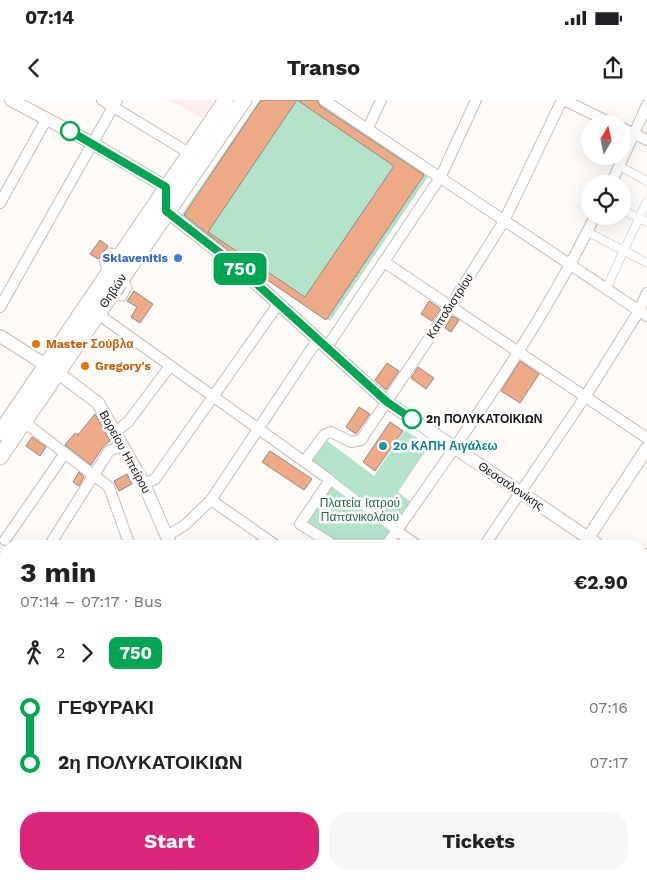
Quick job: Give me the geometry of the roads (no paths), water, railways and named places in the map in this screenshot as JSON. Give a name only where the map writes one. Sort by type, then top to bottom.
[{"type":"main road","name":"Θηβών","points":[[0,432],[98,314],[166,211],[172,190],[189,153],[226,100]]},
{"type":"main road","name":"Θηβών","points":[[0,457],[24,422],[52,369],[106,276],[122,253],[244,100]]},
{"type":"street","points":[[102,100],[115,103],[189,153]]},
{"type":"street","points":[[324,100],[440,176],[643,314]]},
{"type":"street","points":[[368,128],[382,100]]},
{"type":"street","points":[[170,540],[211,500],[257,429],[384,262],[440,176],[476,100]]},
{"type":"street","points":[[563,100],[594,115]]},
{"type":"street","name":"Καποδιστρίου","points":[[304,462],[324,435],[331,432],[351,442],[361,440],[450,307],[504,221],[563,100]]},
{"type":"street","points":[[16,101],[46,120],[92,143],[172,190]]},
{"type":"street","points":[[0,307],[115,103]]},
{"type":"street","points":[[614,175],[647,106]]},
{"type":"street","points":[[0,203],[46,120]]},
{"type":"street","points":[[631,132],[647,140]]},
{"type":"street","points":[[618,166],[647,180]]},
{"type":"street","points":[[606,289],[624,251],[643,220],[647,201]]},
{"type":"street","name":"Θεσσαλονίκης","points":[[166,211],[224,254],[387,402],[520,493],[582,540]]},
{"type":"street","points":[[631,214],[643,220]]},
{"type":"street","points":[[390,540],[518,352],[570,266],[591,225]]},
{"type":"street","points":[[588,232],[647,263]]},
{"type":"street","points":[[384,262],[647,438]]},
{"type":"street","points":[[488,540],[643,314],[647,293]]},
{"type":"street","points":[[144,484],[155,479],[279,303]]},
{"type":"street","points":[[98,314],[330,480],[410,540]]},
{"type":"street","name":"Βορείου Ηπείρου","points":[[0,336],[52,369],[98,403],[144,484],[169,540]]},
{"type":"street","points":[[114,432],[128,422],[170,366]]},
{"type":"street","points":[[24,422],[109,487],[114,496],[128,540]]},
{"type":"street","points":[[53,540],[110,451],[121,446]]},
{"type":"street","points":[[586,540],[647,448]]},
{"type":"street","points":[[5,540],[65,453]]},
{"type":"street","points":[[325,540],[300,524],[330,480]]},
{"type":"street","points":[[211,500],[268,540]]},
{"type":"place","name":"Sklavenitis","points":[[178,258]]},
{"type":"place","name":"Master Σούβλα","points":[[36,344]]},
{"type":"place","name":"Gregory's","points":[[85,366]]},
{"type":"place","name":"2η ΠΟΛΥΚΑΤΟΙΚΙΩΝ","points":[[412,419]]},
{"type":"place","name":"2ο ΚΑΠΗ Αιγάλεω","points":[[383,446]]},
{"type":"park label","name":"Πλατεία Ιατρού Παπανικολάου","points":[[360,510]]}]
